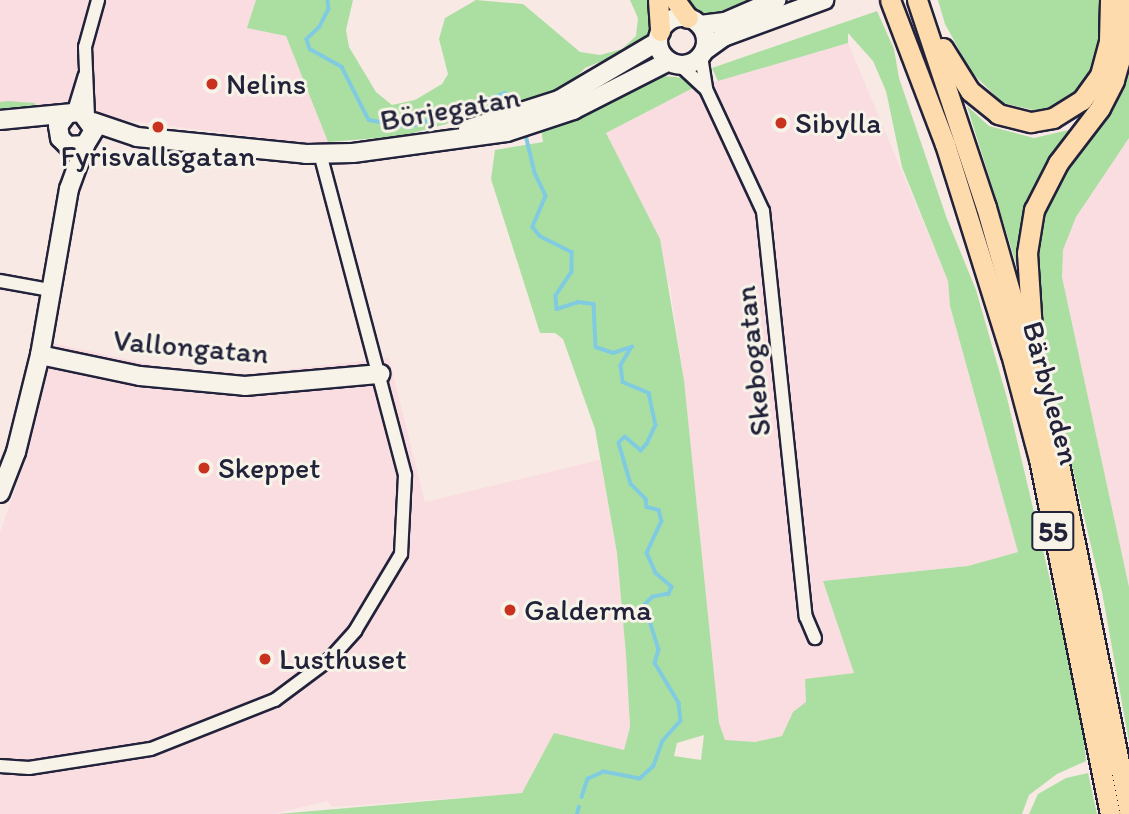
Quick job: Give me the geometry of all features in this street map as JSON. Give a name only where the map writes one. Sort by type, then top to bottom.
[{"type":"main road","points":[[658,0],[659,37]]},
{"type":"main road","points":[[676,0],[694,21]]},
{"type":"main road","name":"Bärbyleden","points":[[890,0],[945,144],[1011,354],[1039,459],[1110,814]]},
{"type":"main road","points":[[920,7],[979,100],[998,114],[1039,122],[1073,108],[1094,87],[1107,51],[1110,0]]},
{"type":"main road","points":[[1032,363],[1027,271],[1031,222],[1052,173],[1100,108],[1114,79],[1123,49],[1124,0]]},
{"type":"main road","name":"Bärbyleden","points":[[920,7],[1032,363],[1080,557],[1129,811]]},
{"type":"street","points":[[0,494],[16,452],[40,355],[50,290],[83,125],[85,47],[98,0]]},
{"type":"street","points":[[776,0],[725,22],[675,18],[659,37],[674,63],[702,54],[723,37],[824,0]]},
{"type":"street","points":[[694,21],[706,37],[702,54]]},
{"type":"street","name":"Börjegatan","points":[[534,117],[592,84],[659,37]]},
{"type":"street","name":"Skebogatan","points":[[702,54],[706,89],[763,211],[806,617],[815,638]]},
{"type":"street","name":"Börjegatan","points":[[0,121],[83,125],[136,137],[320,154],[353,153],[506,126],[674,63]]},
{"type":"street","name":"Skebogatan","points":[[674,63],[706,89]]},
{"type":"street","name":"Börjegatan","points":[[0,121],[62,140],[83,125]]},
{"type":"street","points":[[69,189],[58,126],[83,125]]},
{"type":"street","points":[[0,766],[29,768],[151,749],[275,700],[330,659],[355,631],[401,554],[405,475],[320,154]]},
{"type":"street","points":[[0,281],[50,290]]},
{"type":"street","name":"Vallongatan","points":[[40,355],[140,376],[245,386],[380,374]]},
{"type":"shaded area","points":[[0,0],[256,0],[247,28],[286,36],[328,142],[294,142],[0,104]]},
{"type":"shaded area","points":[[848,43],[948,281],[950,306],[1018,552],[968,566],[823,581],[855,673],[866,745],[722,755],[684,380],[670,287],[606,133],[693,88]]},
{"type":"shaded area","points":[[1129,138],[1129,587],[1062,277],[1063,250],[1076,217]]},
{"type":"shaded area","points":[[52,343],[157,366],[248,374],[389,358],[425,502],[600,460],[617,553],[626,655],[630,727],[624,750],[522,793],[332,807],[327,801],[274,814],[0,814],[0,533],[22,470]]},
{"type":"green space","points":[[256,0],[353,0],[346,30],[349,47],[376,92],[392,105],[415,100],[442,84],[448,74],[439,39],[445,18],[476,0],[523,4],[580,52],[600,55],[622,49],[636,36],[638,18],[630,0],[649,0],[656,22],[639,46],[585,68],[565,88],[535,100],[402,136],[328,142],[286,36],[247,28]]},
{"type":"green space","points":[[684,0],[751,0],[703,17],[691,11]]},
{"type":"green space","points":[[938,0],[1102,0],[1101,47],[1087,83],[1059,107],[1038,111],[1003,103],[972,73],[945,24]]},
{"type":"green space","points":[[877,11],[894,49],[899,78],[947,219],[976,290],[1007,398],[1081,711],[1086,761],[1057,774],[1029,795],[1022,814],[278,814],[522,793],[554,733],[624,750],[630,727],[617,553],[595,429],[563,339],[555,333],[540,333],[491,179],[495,150],[543,142],[541,128],[653,75],[686,78],[693,88],[606,133],[660,239],[684,380],[719,723],[725,740],[755,742],[782,736],[793,712],[806,702],[805,679],[854,673],[823,581],[968,566],[1018,552],[950,306],[948,281],[902,167],[886,91],[873,61],[848,33],[848,43],[718,81],[712,68]],"holes":[[[704,735],[701,760],[674,756],[677,743]]]},
{"type":"green space","points":[[1129,65],[1129,138],[1076,217],[1063,250],[1062,277],[1129,587],[1129,742],[1102,592],[1047,361],[1036,302],[1036,244],[1047,199],[1115,99]]},
{"type":"green space","points":[[0,102],[35,103],[34,114],[0,110]]},
{"type":"green space","points":[[967,106],[989,126],[1034,138],[1073,129],[1020,252],[1019,273]]},
{"type":"green space","points":[[1088,773],[1097,814],[1029,814],[1038,794],[1066,778]]},
{"type":"waterway","points":[[328,0],[329,9],[320,27],[307,39],[310,49],[342,67],[369,120],[410,127],[505,93],[517,108]]},
{"type":"waterway","points":[[525,131],[535,173],[546,196],[533,227],[540,236],[572,252],[572,272],[556,296],[557,309],[578,302],[594,304],[596,347],[613,353],[632,347],[621,365],[623,382],[649,393],[656,425],[647,444],[641,451],[625,437],[619,443],[631,484],[646,499],[647,507],[659,510],[662,521],[647,553],[656,573],[672,587],[669,594],[653,597],[645,605],[659,650],[655,663],[679,703],[681,721],[663,741],[654,766],[640,779],[604,772],[588,779],[582,797]]},
{"type":"waterway","points":[[577,814],[579,807]]},
{"type":"place","name":"Nelins","points":[[212,84]]},
{"type":"place","name":"Sibylla","points":[[781,123]]},
{"type":"place","name":"Fyrisvallsgatan","points":[[158,127]]},
{"type":"place","name":"Skeppet","points":[[204,468]]},
{"type":"place","name":"Galderma","points":[[510,610]]},
{"type":"place","name":"Lusthuset","points":[[265,659]]}]
